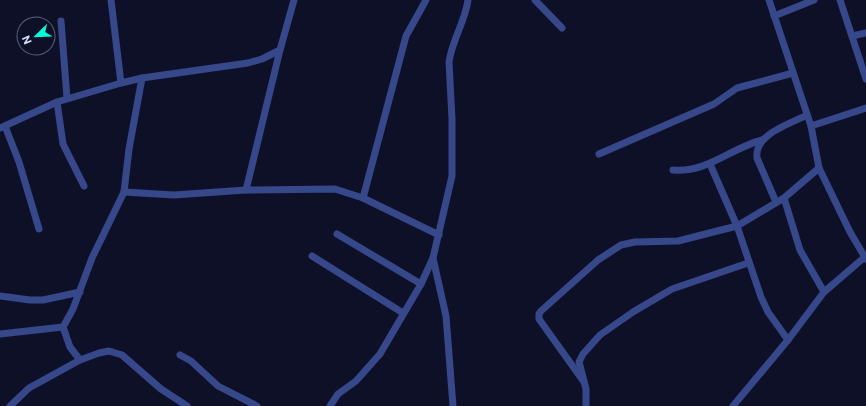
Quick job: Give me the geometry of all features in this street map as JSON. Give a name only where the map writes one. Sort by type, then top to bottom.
[{"type":"street","points":[[110,0],[122,83]]},
{"type":"street","points":[[246,190],[280,50],[294,0]]},
{"type":"street","points":[[363,198],[406,36],[426,0]]},
{"type":"street","points":[[330,406],[338,394],[356,381],[387,344],[403,313],[421,284],[433,258],[452,176],[450,53],[466,13],[468,0]]},
{"type":"street","points":[[535,0],[562,28]]},
{"type":"street","points":[[733,406],[788,340],[824,292],[866,257],[850,232],[819,168],[811,126],[769,0]]},
{"type":"street","points":[[774,16],[814,0]]},
{"type":"street","points":[[840,0],[866,79]]},
{"type":"street","points":[[62,21],[67,98]]},
{"type":"street","points":[[852,36],[866,33]]},
{"type":"street","points":[[39,229],[28,189],[2,127],[67,98],[142,78],[248,63],[262,59],[280,50]]},
{"type":"street","points":[[599,154],[714,104],[737,88],[793,73]]},
{"type":"street","points":[[80,360],[70,347],[63,327],[80,292],[92,258],[124,192],[129,149],[142,78]]},
{"type":"street","points":[[57,102],[62,144],[84,186]]},
{"type":"street","points":[[811,126],[866,108]]},
{"type":"street","points":[[776,202],[757,158],[757,151],[762,140],[766,136],[807,115]]},
{"type":"street","points":[[673,170],[693,170],[710,164],[750,144],[762,140]]},
{"type":"street","points":[[710,164],[737,226],[748,263],[768,312],[788,340]]},
{"type":"street","points":[[584,382],[539,319],[539,314],[541,311],[598,260],[621,245],[636,242],[678,241],[704,236],[737,226],[784,198],[819,168]]},
{"type":"street","points":[[124,192],[174,195],[246,190],[335,189],[363,198],[439,235]]},
{"type":"street","points":[[784,198],[800,250],[824,292]]},
{"type":"street","points":[[337,234],[421,284]]},
{"type":"street","points":[[312,256],[403,313]]},
{"type":"street","points":[[433,258],[446,316],[453,406]]},
{"type":"street","points":[[586,406],[580,359],[596,339],[614,325],[672,289],[682,287],[748,263]]},
{"type":"street","points":[[0,296],[30,300],[43,300],[80,292]]},
{"type":"street","points":[[0,334],[63,327]]},
{"type":"street","points":[[10,406],[29,388],[80,360],[99,352],[109,351],[122,355],[161,389],[187,406]]},
{"type":"street","points":[[180,355],[191,362],[218,386],[257,406]]}]
